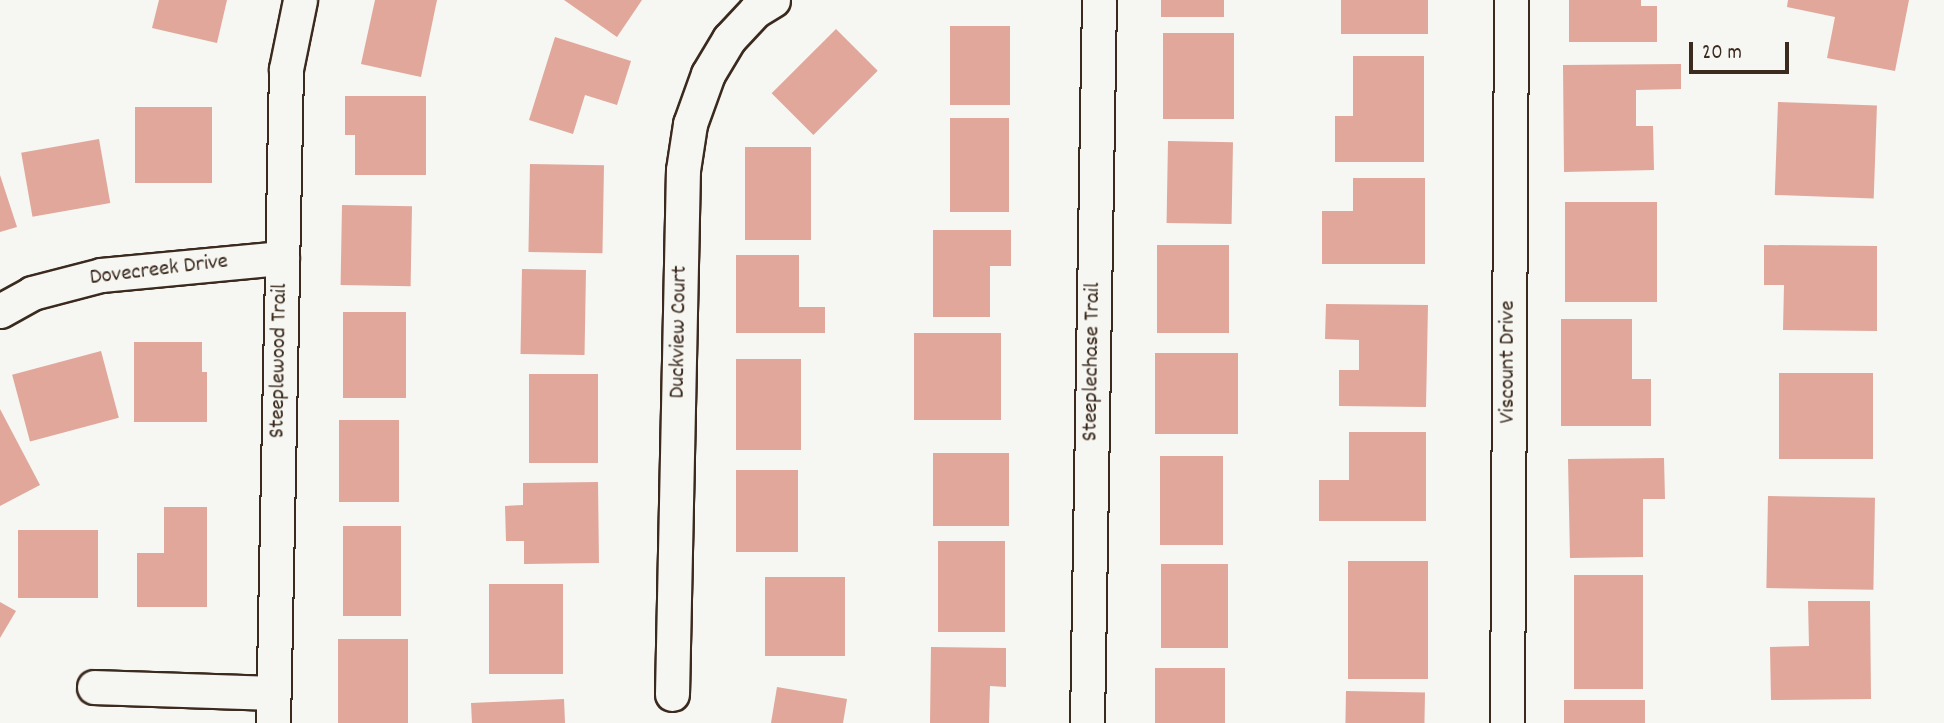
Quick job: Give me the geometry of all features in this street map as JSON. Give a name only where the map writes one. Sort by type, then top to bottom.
[{"type":"street","name":"Steeplewood Trail","points":[[273,708],[286,69],[300,0]]},
{"type":"street","name":"Duckview Court","points":[[672,694],[683,170],[688,136],[708,74],[729,39],[755,11],[773,0]]},
{"type":"street","name":"Steeplechase Trail","points":[[1087,723],[1099,0]]},
{"type":"street","name":"Viscount Drive","points":[[1507,723],[1511,0]]},
{"type":"street","name":"Dovecreek Drive","points":[[0,311],[32,293],[101,275],[282,258]]},
{"type":"street","points":[[94,687],[273,708]]},
{"type":"building","points":[[159,0],[227,0],[217,43],[152,28]]},
{"type":"building","points":[[375,0],[437,0],[421,77],[361,64]]},
{"type":"building","points":[[564,0],[642,0],[617,37]]},
{"type":"building","points":[[1161,0],[1224,0],[1224,17],[1161,17]]},
{"type":"building","points":[[1341,0],[1428,0],[1428,34],[1341,34]]},
{"type":"building","points":[[1569,0],[1641,0],[1641,6],[1657,6],[1657,42],[1569,42]]},
{"type":"building","points":[[1788,0],[1909,0],[1895,71],[1827,58],[1835,17],[1787,7]]},
{"type":"building","points":[[950,26],[1010,26],[1010,105],[950,105]]},
{"type":"building","points":[[836,29],[878,71],[813,135],[772,93]]},
{"type":"building","points":[[1163,33],[1234,33],[1234,119],[1163,119]]},
{"type":"building","points":[[555,37],[631,61],[617,105],[585,95],[573,134],[529,120]]},
{"type":"building","points":[[1353,56],[1424,56],[1424,162],[1335,162],[1335,116],[1353,116]]},
{"type":"building","points":[[1681,64],[1681,89],[1636,90],[1636,126],[1653,126],[1654,170],[1564,172],[1563,65]]},
{"type":"building","points":[[345,96],[426,96],[426,175],[355,175],[355,135],[345,135]]},
{"type":"building","points":[[1778,102],[1877,105],[1874,198],[1775,195]]},
{"type":"building","points":[[135,107],[212,107],[212,183],[135,183]]},
{"type":"building","points":[[950,118],[1009,118],[1009,212],[950,212]]},
{"type":"building","points":[[99,139],[110,203],[32,217],[21,153]]},
{"type":"building","points":[[1168,141],[1233,142],[1232,224],[1167,223]]},
{"type":"building","points":[[745,147],[811,147],[811,240],[745,240]]},
{"type":"building","points":[[530,164],[604,165],[602,253],[528,252]]},
{"type":"building","points":[[0,175],[17,227],[0,232]]},
{"type":"building","points":[[1353,178],[1425,178],[1425,264],[1322,264],[1322,211],[1353,211]]},
{"type":"building","points":[[1565,202],[1657,202],[1657,302],[1565,302]]},
{"type":"building","points":[[342,205],[412,206],[411,286],[341,285]]},
{"type":"building","points":[[933,230],[1011,230],[1011,266],[990,266],[990,317],[933,317]]},
{"type":"building","points":[[1157,245],[1229,245],[1229,333],[1157,333]]},
{"type":"building","points":[[1764,245],[1877,246],[1877,331],[1783,330],[1784,285],[1764,285]]},
{"type":"building","points":[[736,255],[799,255],[799,307],[825,307],[825,333],[736,333]]},
{"type":"building","points":[[522,269],[586,270],[585,355],[521,354]]},
{"type":"building","points":[[1326,304],[1428,305],[1426,407],[1339,406],[1339,370],[1359,370],[1359,340],[1325,339]]},
{"type":"building","points":[[343,312],[406,312],[406,398],[343,398]]},
{"type":"building","points":[[1561,319],[1632,319],[1632,379],[1651,379],[1651,426],[1561,426]]},
{"type":"building","points":[[914,333],[1001,333],[1001,420],[914,420]]},
{"type":"building","points":[[134,342],[202,342],[202,372],[207,372],[207,422],[134,422]]},
{"type":"building","points":[[101,351],[119,418],[30,441],[12,375]]},
{"type":"building","points":[[1155,353],[1238,353],[1238,434],[1155,434]]},
{"type":"building","points":[[736,359],[801,359],[801,450],[736,450]]},
{"type":"building","points":[[1779,373],[1873,373],[1873,459],[1779,459]]},
{"type":"building","points":[[529,374],[598,374],[598,463],[529,463]]},
{"type":"building","points":[[0,409],[40,485],[0,506]]},
{"type":"building","points":[[339,420],[399,420],[399,502],[339,502]]},
{"type":"building","points":[[1349,432],[1426,432],[1426,521],[1319,521],[1319,480],[1349,480]]},
{"type":"building","points":[[933,453],[1009,453],[1009,526],[933,526]]},
{"type":"building","points":[[1160,456],[1223,456],[1223,545],[1160,545]]},
{"type":"building","points":[[1664,458],[1665,499],[1643,499],[1643,557],[1570,558],[1568,459]]},
{"type":"building","points":[[736,470],[798,470],[798,552],[736,552]]},
{"type":"building","points":[[598,482],[599,563],[524,564],[524,541],[506,541],[505,506],[523,505],[523,483]]},
{"type":"building","points":[[1768,496],[1875,498],[1873,590],[1766,588]]},
{"type":"building","points":[[164,507],[207,507],[207,607],[137,607],[137,553],[164,553]]},
{"type":"building","points":[[343,526],[401,526],[401,616],[343,616]]},
{"type":"building","points":[[18,530],[98,530],[98,598],[18,598]]},
{"type":"building","points":[[938,541],[1005,541],[1005,632],[938,632]]},
{"type":"building","points":[[1348,561],[1428,561],[1428,679],[1348,679]]},
{"type":"building","points":[[1161,564],[1228,564],[1228,648],[1161,648]]},
{"type":"building","points":[[1574,575],[1643,575],[1643,689],[1574,689]]},
{"type":"building","points":[[765,577],[845,577],[845,656],[765,656]]},
{"type":"building","points":[[489,584],[563,584],[563,674],[489,674]]},
{"type":"building","points":[[1808,601],[1870,601],[1871,699],[1771,700],[1770,647],[1809,646]]},
{"type":"building","points":[[0,602],[16,611],[0,638]]},
{"type":"building","points":[[338,639],[408,639],[408,723],[338,723]]},
{"type":"building","points":[[931,647],[1006,648],[1006,687],[990,686],[989,723],[930,723]]},
{"type":"building","points":[[1155,668],[1225,668],[1225,723],[1155,723]]},
{"type":"building","points":[[777,687],[847,699],[843,723],[771,723]]},
{"type":"building","points":[[1346,691],[1425,692],[1424,723],[1345,723]]},
{"type":"building","points":[[564,699],[565,723],[472,723],[471,703]]},
{"type":"building","points":[[1564,700],[1645,700],[1645,723],[1564,723]]}]
